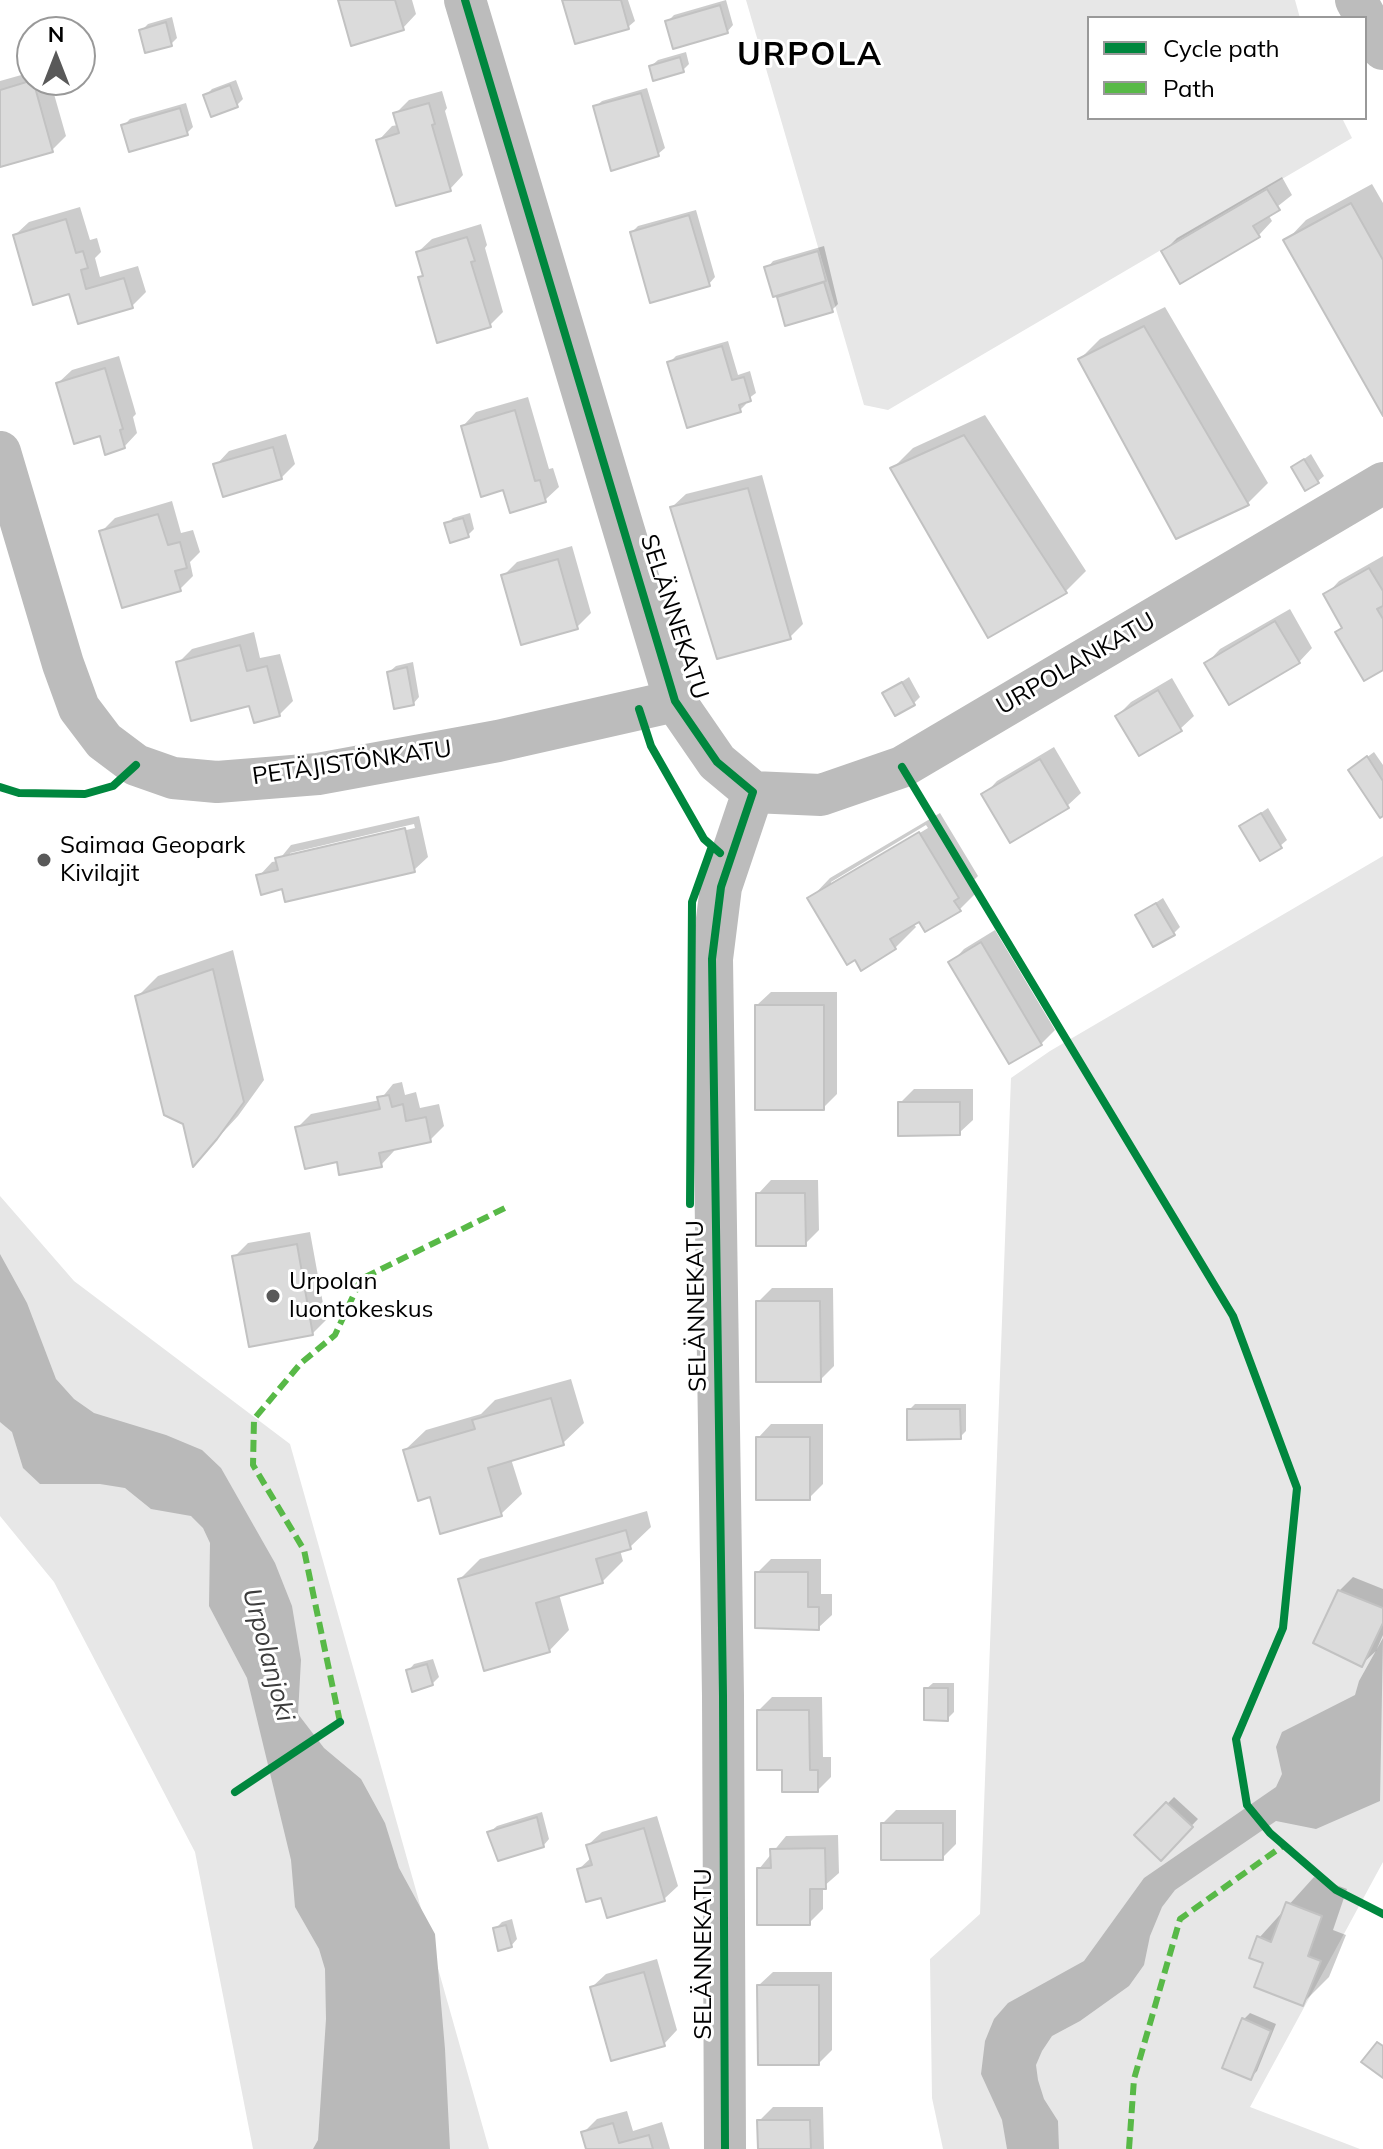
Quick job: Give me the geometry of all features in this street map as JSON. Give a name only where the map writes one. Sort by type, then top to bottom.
[{"type":"street","name":"SELÄNNEKATU","points":[[465,0],[675,701],[717,762],[753,792],[721,887],[712,959],[723,1696],[725,2149]]},
{"type":"street","points":[[1367,20],[1383,49]]},
{"type":"street","name":"PETÄJISTÖNKATU","points":[[0,452],[45,606],[79,708],[104,741],[136,765],[173,778],[217,782],[318,774],[498,741],[675,701]]},
{"type":"street","name":"URPOLANKATU","points":[[753,792],[821,795],[902,767],[1383,483]]},
{"type":"shaded area","points":[[746,0],[1295,0],[1299,16],[1087,16],[1087,120],[1343,120],[1352,138],[888,410],[864,405]]},
{"type":"shaded area","points":[[1383,856],[1383,1862],[1250,2107],[1360,2149],[943,2149],[932,2098],[930,1959],[980,1914],[1011,1078],[1050,1051]]},
{"type":"shaded area","points":[[0,1196],[74,1281],[290,1444],[489,2149],[253,2149],[195,1852],[54,1582],[0,1516]]},
{"type":"water","name":"Urpolanjoki","points":[[0,1254],[27,1303],[56,1379],[74,1399],[94,1413],[166,1435],[202,1450],[221,1468],[275,1563],[292,1606],[301,1660],[298,1714],[324,1748],[361,1779],[385,1823],[399,1868],[435,1934],[450,2149],[313,2149],[318,2140],[326,2019],[325,1969],[319,1949],[295,1907],[291,1860],[247,1678],[209,1606],[210,1543],[203,1528],[191,1516],[151,1509],[125,1488],[100,1484],[40,1484],[23,1468],[12,1432],[0,1422]]},
{"type":"water","points":[[1383,1638],[1380,1801],[1316,1829],[1276,1821],[1175,1890],[1162,1907],[1150,1936],[1144,1965],[1129,1986],[1080,2021],[1052,2036],[1042,2051],[1036,2065],[1038,2080],[1044,2099],[1058,2121],[1059,2149],[1007,2149],[1002,2120],[981,2074],[985,2041],[994,2019],[1008,2003],[1084,1961],[1144,1878],[1276,1787],[1282,1774],[1276,1747],[1282,1732],[1355,1695],[1359,1681]]},
{"type":"building","points":[[338,0],[395,0],[404,30],[351,46]]},
{"type":"building","points":[[562,0],[621,0],[629,29],[575,44]]},
{"type":"building","points":[[720,5],[728,33],[673,49],[665,21]]},
{"type":"building","points":[[166,22],[172,46],[145,53],[139,30]]},
{"type":"building","points":[[680,57],[684,72],[653,81],[649,66]]},
{"type":"building","points":[[16,85],[16,96],[37,96],[53,152],[0,167],[0,90]]},
{"type":"building","points":[[230,85],[238,107],[211,117],[203,95]]},
{"type":"building","points":[[641,93],[659,156],[611,171],[593,106]]},
{"type":"building","points":[[429,103],[435,124],[432,125],[451,191],[396,206],[376,140],[399,133],[393,113]]},
{"type":"building","points":[[180,108],[188,135],[129,152],[121,125]]},
{"type":"building","points":[[1267,189],[1280,210],[1253,226],[1260,237],[1180,284],[1161,251]]},
{"type":"building","points":[[1351,203],[1383,260],[1383,416],[1283,240]]},
{"type":"building","points":[[689,215],[710,286],[650,303],[630,232]]},
{"type":"building","points":[[66,219],[76,253],[83,251],[88,268],[81,270],[86,289],[124,278],[133,308],[78,324],[69,294],[33,305],[13,235]]},
{"type":"building","points":[[467,237],[475,261],[471,262],[491,327],[437,343],[418,277],[423,276],[416,252]]},
{"type":"building","points":[[818,251],[826,281],[773,297],[764,267]]},
{"type":"building","points":[[824,282],[833,312],[785,326],[777,297]]},
{"type":"building","points":[[1144,326],[1249,505],[1176,539],[1078,359]]},
{"type":"building","points":[[722,346],[732,380],[744,377],[751,401],[739,405],[741,412],[687,428],[667,362]]},
{"type":"building","points":[[105,368],[123,429],[120,430],[125,448],[105,455],[100,436],[74,444],[56,383]]},
{"type":"building","points":[[515,410],[535,481],[540,480],[546,502],[510,513],[503,490],[481,497],[461,426]]},
{"type":"building","points":[[964,435],[1067,593],[988,638],[890,468]]},
{"type":"building","points":[[273,447],[282,479],[223,497],[213,464]]},
{"type":"building","points":[[1304,459],[1319,483],[1305,491],[1291,467]]},
{"type":"building","points":[[748,488],[791,639],[717,659],[670,507]]},
{"type":"building","points":[[158,514],[168,545],[180,542],[187,568],[175,571],[181,591],[122,608],[99,531]]},
{"type":"building","points":[[463,518],[469,537],[450,543],[444,523]]},
{"type":"building","points":[[558,559],[578,629],[521,645],[501,575]]},
{"type":"building","points":[[1369,568],[1383,591],[1383,606],[1377,609],[1383,619],[1383,670],[1364,681],[1335,632],[1342,628],[1323,594]]},
{"type":"building","points":[[1275,621],[1300,663],[1229,705],[1204,663]]},
{"type":"building","points":[[240,645],[247,671],[267,666],[280,716],[254,723],[249,706],[191,721],[176,662]]},
{"type":"building","points":[[407,667],[414,705],[394,709],[387,672]]},
{"type":"building","points":[[902,682],[915,705],[895,716],[882,693]]},
{"type":"building","points":[[1158,690],[1182,731],[1139,756],[1115,716]]},
{"type":"building","points":[[1367,756],[1383,781],[1383,816],[1380,818],[1348,770]]},
{"type":"building","points":[[1040,759],[1069,808],[1010,843],[981,794]]},
{"type":"building","points":[[1261,813],[1282,848],[1260,861],[1239,826]]},
{"type":"building","points":[[405,828],[415,872],[285,902],[282,889],[261,895],[256,875],[278,870],[275,858]]},
{"type":"building","points":[[919,832],[959,898],[954,901],[961,911],[925,932],[919,922],[890,939],[896,949],[861,971],[855,960],[847,965],[807,898]]},
{"type":"building","points":[[1156,903],[1175,935],[1153,947],[1135,915]]},
{"type":"building","points":[[981,942],[1042,1045],[1009,1064],[948,962]]},
{"type":"building","points":[[213,969],[244,1102],[193,1167],[183,1124],[164,1115],[135,996]]},
{"type":"building","points":[[755,1005],[824,1005],[824,1110],[755,1110]]},
{"type":"building","points":[[389,1095],[392,1107],[403,1104],[406,1121],[426,1117],[431,1142],[379,1153],[382,1167],[339,1175],[337,1162],[305,1169],[295,1127],[380,1109],[377,1097]]},
{"type":"building","points":[[898,1102],[960,1102],[960,1135],[898,1136]]},
{"type":"building","points":[[756,1193],[805,1193],[806,1246],[756,1246]]},
{"type":"building","name":"Urpolan luontokeskus","points":[[297,1244],[313,1335],[249,1347],[232,1256]]},
{"type":"building","points":[[756,1301],[820,1301],[821,1382],[756,1382]]},
{"type":"building","points":[[551,1398],[564,1445],[488,1468],[502,1516],[440,1534],[430,1497],[418,1501],[403,1450],[475,1429],[472,1420]]},
{"type":"building","points":[[907,1409],[960,1409],[961,1439],[907,1440]]},
{"type":"building","points":[[756,1437],[810,1437],[810,1500],[756,1500]]},
{"type":"building","points":[[626,1530],[631,1549],[596,1559],[603,1583],[536,1603],[550,1652],[484,1671],[458,1579]]},
{"type":"building","points":[[755,1572],[808,1572],[808,1607],[819,1607],[819,1630],[755,1628]]},
{"type":"building","points":[[1338,1590],[1383,1608],[1383,1623],[1362,1667],[1313,1643]]},
{"type":"building","points":[[427,1664],[433,1685],[412,1692],[406,1670]]},
{"type":"building","points":[[924,1688],[948,1688],[948,1721],[924,1720]]},
{"type":"building","points":[[757,1710],[809,1710],[810,1770],[818,1770],[818,1792],[782,1792],[782,1770],[757,1770]]},
{"type":"building","points":[[1166,1802],[1193,1827],[1161,1861],[1134,1835]]},
{"type":"building","points":[[537,1817],[544,1847],[498,1861],[487,1832]]},
{"type":"building","points":[[881,1823],[943,1823],[943,1860],[881,1860]]},
{"type":"building","points":[[644,1828],[665,1901],[607,1918],[601,1898],[586,1902],[577,1869],[592,1865],[586,1845]]},
{"type":"building","points":[[825,1848],[826,1889],[810,1889],[810,1925],[757,1925],[757,1868],[771,1868],[770,1849]]},
{"type":"building","points":[[1286,1902],[1322,1916],[1308,1956],[1321,1961],[1303,2006],[1254,1987],[1263,1963],[1249,1958],[1257,1936],[1271,1942]]},
{"type":"building","points":[[506,1925],[512,1947],[498,1951],[493,1928]]},
{"type":"building","points":[[644,1972],[665,2046],[611,2061],[590,1987]]},
{"type":"building","points":[[757,1985],[819,1985],[819,2065],[758,2065]]},
{"type":"building","points":[[1242,2018],[1271,2031],[1251,2080],[1222,2068]]},
{"type":"building","points":[[1377,2042],[1383,2046],[1383,2078],[1361,2062]]},
{"type":"building","points":[[757,2120],[810,2120],[811,2149],[758,2149]]},
{"type":"building","points":[[613,2123],[619,2143],[649,2135],[653,2149],[586,2149],[581,2132]]},
{"type":"marked path","points":[[340,1722],[304,1550],[253,1465],[254,1419],[301,1363],[335,1335],[361,1279],[509,1206]]},
{"type":"marked path","points":[[1129,2149],[1134,2079],[1180,1919],[1284,1845]]},
{"type":"cycle path","points":[[465,0],[675,701],[717,762],[753,792],[721,887],[712,959],[723,1696],[725,2149]]},
{"type":"cycle path","points":[[639,709],[651,746],[704,839],[720,853]]},
{"type":"cycle path","points":[[0,787],[19,793],[85,794],[113,786],[136,765]]},
{"type":"cycle path","points":[[902,767],[1233,1316],[1297,1488],[1283,1628],[1236,1739],[1247,1805],[1270,1833],[1336,1890],[1383,1914]]},
{"type":"cycle path","points":[[690,1204],[692,902],[712,846]]},
{"type":"cycle path","points":[[235,1792],[340,1722]]},
{"type":"place","name":"Saimaa Geopark Kivilajit","points":[[44,860]]},
{"type":"place","name":"Urpolan luontokeskus","points":[[273,1296]]},
{"type":"district","name":"URPOLA","points":[[810,55]]}]
